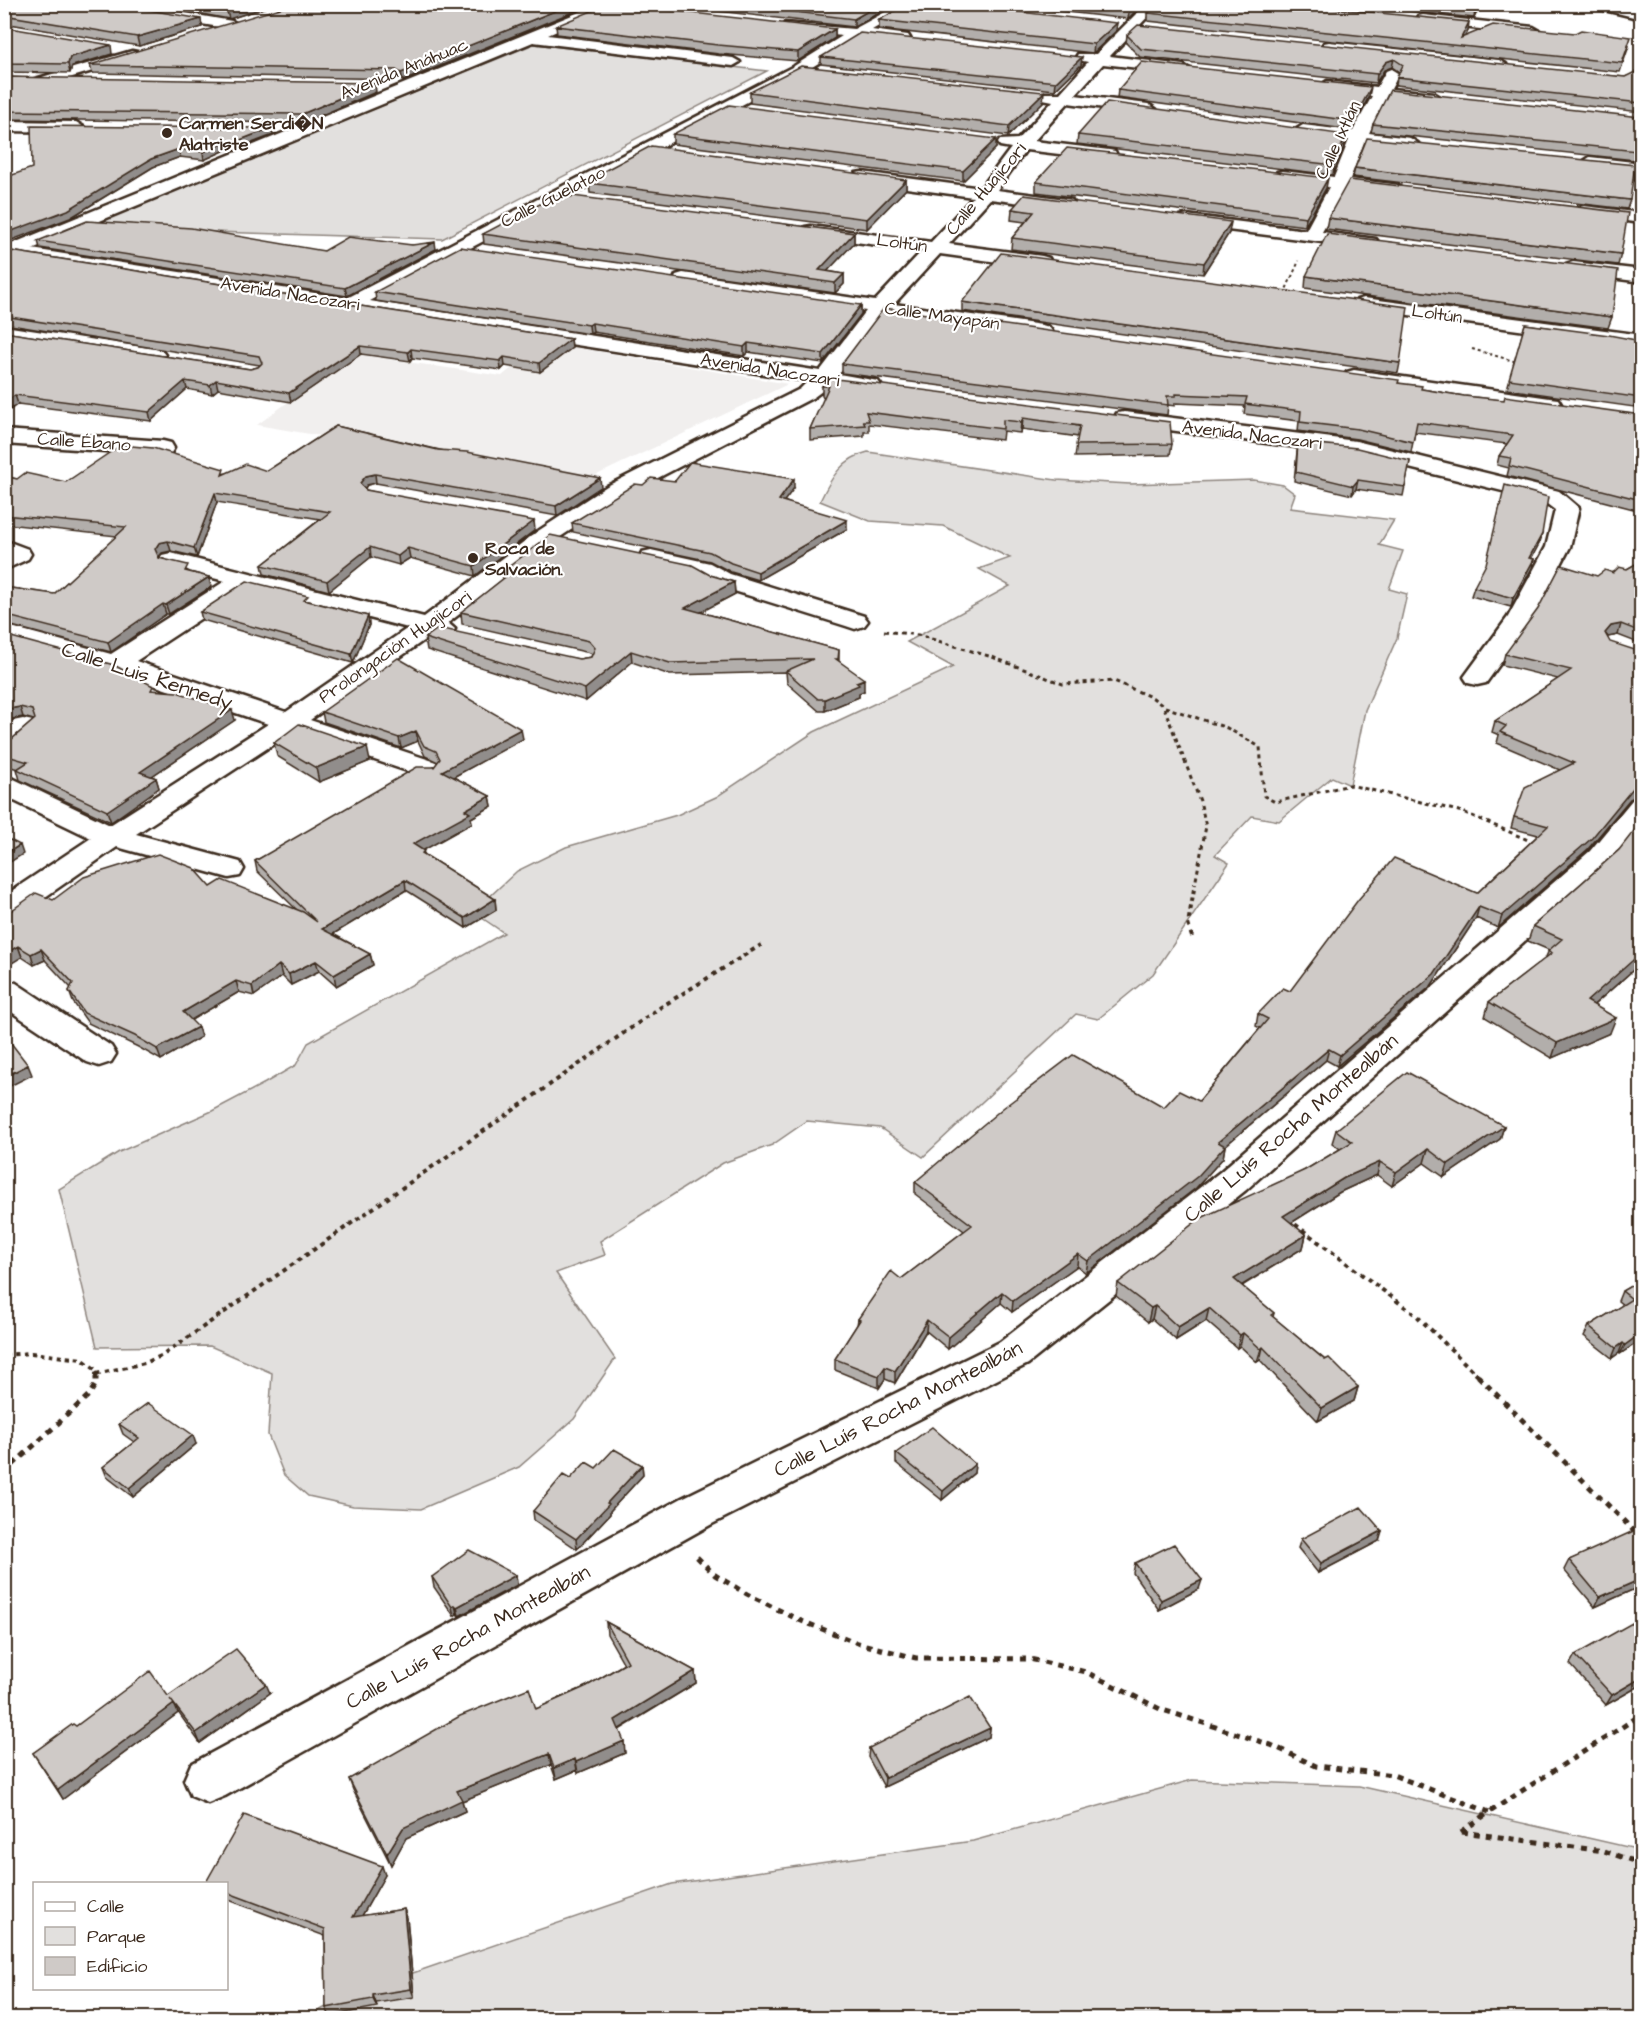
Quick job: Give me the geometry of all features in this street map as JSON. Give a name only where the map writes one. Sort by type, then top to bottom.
[{"type":"street","points":[[104,4],[238,24],[198,36]]},
{"type":"street","name":"Calle Guelatao","points":[[352,303],[555,195],[728,107],[911,4]]},
{"type":"street","name":"Calle Huajicori","points":[[824,379],[880,307],[986,193],[1022,145],[1099,59],[1154,4]]},
{"type":"street","points":[[1597,4],[1641,15]]},
{"type":"street","points":[[610,5],[632,9]]},
{"type":"street","name":"Avenida Anáhuac","points":[[7,251],[610,5]]},
{"type":"street","points":[[1421,14],[1550,33]]},
{"type":"street","name":"Calle Ixtlán","points":[[1311,236],[1340,183],[1358,138],[1421,14]]},
{"type":"street","points":[[774,24],[914,40]]},
{"type":"street","points":[[1109,24],[1155,29]]},
{"type":"street","points":[[533,37],[733,62]]},
{"type":"street","points":[[1319,45],[1517,66]]},
{"type":"street","points":[[4,93],[142,53],[107,46]]},
{"type":"street","points":[[1064,55],[1193,70]]},
{"type":"street","points":[[799,69],[822,72]]},
{"type":"street","points":[[4,79],[104,81]]},
{"type":"street","points":[[1312,84],[1453,100]]},
{"type":"street","points":[[375,86],[411,87]]},
{"type":"street","points":[[1030,94],[1159,111]]},
{"type":"street","points":[[728,107],[752,110]]},
{"type":"street","points":[[4,126],[87,127]]},
{"type":"street","points":[[264,128],[311,128]]},
{"type":"street","points":[[1288,128],[1429,145]]},
{"type":"street","points":[[987,140],[1128,158]]},
{"type":"street","points":[[649,148],[672,151]]},
{"type":"street","points":[[1571,160],[1641,168]]},
{"type":"street","points":[[1269,174],[1410,191]]},
{"type":"street","points":[[846,175],[1079,206]]},
{"type":"street","points":[[555,195],[590,200]]},
{"type":"street","points":[[1572,210],[1641,218]]},
{"type":"street","points":[[1172,218],[1382,245]]},
{"type":"street","name":"Loltún","points":[[798,229],[1064,265]]},
{"type":"street","points":[[456,247],[491,252]]},
{"type":"street","name":"Avenida Nacozari","points":[[7,251],[352,303],[824,379],[895,388]]},
{"type":"street","points":[[1559,266],[1641,276]]},
{"type":"street","name":"Calle Mayapán","points":[[668,277],[1067,334]]},
{"type":"street","name":"Loltún","points":[[1283,294],[1641,341]]},
{"type":"street","points":[[4,332],[170,357]]},
{"type":"street","points":[[1337,373],[1571,407]]},
{"type":"street","name":"Prolongación Huajicori","points":[[4,911],[112,837],[289,722],[428,626],[553,531],[615,491],[807,393],[824,379]]},
{"type":"street","name":"Avenida Nacozari","points":[[1107,416],[1356,448],[1551,496],[1567,508],[1558,547],[1520,618],[1476,677]]},
{"type":"street","name":"Calle Ébano","points":[[4,437],[163,448]]},
{"type":"street","points":[[4,547],[19,554],[4,562]]},
{"type":"street","points":[[634,553],[701,568],[721,579],[855,621]]},
{"type":"street","points":[[171,560],[461,634]]},
{"type":"street","points":[[115,663],[245,579]]},
{"type":"street","name":"Calle Luis Kennedy","points":[[4,633],[115,663],[426,768]]},
{"type":"street","points":[[4,785],[112,837],[229,869]]},
{"type":"street","name":"Calle Luís Rocha Montealbán","points":[[208,1780],[667,1527],[1014,1353],[1233,1181],[1502,942],[1534,919],[1587,867],[1602,856],[1641,806]]},
{"type":"street","points":[[4,991],[99,1054]]},
{"type":"path","points":[[1283,294],[1311,236]]},
{"type":"path","points":[[855,621],[892,634],[918,635],[992,657],[1063,684],[1114,681],[1153,698],[1164,707],[1226,728],[1249,738],[1260,747],[1264,796],[1275,802],[1350,785],[1463,812],[1587,867]]},
{"type":"path","points":[[1164,707],[1200,801],[1206,826],[1188,924],[1192,938]]},
{"type":"path","points":[[96,1374],[145,1364],[163,1355],[661,1008],[761,945]]},
{"type":"path","points":[[1624,965],[1641,975]]},
{"type":"path","points":[[1233,1181],[1318,1240],[1417,1316],[1641,1539]]},
{"type":"path","points":[[4,1355],[32,1353],[82,1359],[96,1370],[96,1384],[89,1395],[4,1473]]},
{"type":"path","points":[[667,1527],[715,1575],[799,1620],[858,1643],[916,1658],[1030,1659],[1086,1672],[1160,1709],[1271,1745],[1316,1766],[1393,1776],[1489,1812]]},
{"type":"path","points":[[1641,1714],[1553,1773],[1520,1790],[1461,1832],[1604,1851],[1641,1864]]},
{"type":"shaded area","points":[[543,342],[788,384],[584,481],[257,425],[353,354],[502,376]]},
{"type":"green space","points":[[534,44],[767,71],[442,239],[81,228]]},
{"type":"green space","points":[[868,452],[1056,480],[1130,484],[1254,480],[1283,485],[1295,494],[1290,508],[1394,520],[1379,545],[1403,551],[1389,589],[1407,594],[1397,638],[1365,710],[1350,785],[1332,777],[1279,821],[1252,816],[1215,855],[1229,863],[1153,974],[1098,1019],[1076,1014],[923,1157],[880,1128],[807,1121],[772,1145],[723,1163],[600,1241],[605,1255],[556,1273],[615,1359],[574,1419],[519,1467],[421,1509],[353,1506],[308,1496],[284,1475],[268,1435],[272,1373],[210,1346],[97,1347],[59,1189],[119,1152],[212,1111],[265,1083],[296,1065],[308,1043],[504,933],[482,918],[486,900],[517,871],[566,847],[677,815],[716,797],[814,732],[953,667],[907,642],[1010,586],[979,569],[1010,558],[943,526],[870,521],[820,501],[838,470],[851,459]]},
{"type":"green space","points":[[1192,1780],[1359,1786],[1641,1850],[1641,2018],[306,2018],[346,1996],[672,1884],[973,1841]]},
{"type":"building","points":[[4,4],[115,4],[201,19],[137,37],[4,15]]},
{"type":"building","points":[[192,4],[248,4],[227,11]]},
{"type":"building","points":[[294,4],[572,4],[401,73],[396,70],[90,65]]},
{"type":"building","points":[[608,4],[835,29],[798,52],[556,26]]},
{"type":"building","points":[[727,4],[880,4],[854,19]]},
{"type":"building","points":[[907,4],[948,4],[1117,23],[1094,44],[879,20]]},
{"type":"building","points":[[1071,4],[1135,4],[1129,11]]},
{"type":"building","points":[[1156,4],[1291,4],[1469,22],[1461,38],[1493,25],[1575,33],[1581,30],[1631,37],[1622,63],[1148,13]]},
{"type":"building","points":[[1418,4],[1478,4],[1475,10]]},
{"type":"building","points":[[1138,25],[1625,77],[1641,72],[1641,103],[1397,77],[1403,65],[1394,59],[1386,62],[1377,74],[1141,49],[1127,35]]},
{"type":"building","points":[[4,27],[111,45],[70,57],[68,64],[4,63]]},
{"type":"building","points":[[860,33],[1082,57],[1056,82],[821,57]]},
{"type":"building","points":[[1142,62],[1371,87],[1353,121],[1118,90]]},
{"type":"building","points":[[801,66],[1044,92],[1009,126],[750,92]]},
{"type":"building","points":[[4,77],[375,83],[302,114],[4,111]]},
{"type":"building","points":[[1390,90],[1641,117],[1641,149],[1637,151],[1373,124]]},
{"type":"building","points":[[1107,102],[1346,135],[1334,165],[1078,135]]},
{"type":"building","points":[[729,105],[996,139],[963,171],[673,134]]},
{"type":"building","points":[[31,126],[271,128],[203,152],[179,149],[151,159],[68,210],[4,234],[4,178],[32,168]]},
{"type":"building","points":[[1367,138],[1635,165],[1630,200],[1355,168]]},
{"type":"building","points":[[651,146],[906,180],[867,219],[589,183],[606,170]]},
{"type":"building","points":[[1067,148],[1328,178],[1306,217],[1036,182]]},
{"type":"building","points":[[1349,180],[1628,213],[1621,254],[1328,218]]},
{"type":"building","points":[[557,195],[854,233],[819,270],[844,274],[835,283],[483,234]]},
{"type":"building","points":[[1024,195],[1231,222],[1204,263],[1012,238],[1034,212],[1012,209]]},
{"type":"building","points":[[87,221],[191,228],[324,251],[348,237],[412,245],[435,242],[345,288],[38,241]]},
{"type":"building","points":[[1327,234],[1618,270],[1612,317],[1306,276]]},
{"type":"building","points":[[460,247],[861,305],[823,354],[748,343],[744,347],[375,292]]},
{"type":"building","points":[[4,250],[571,339],[539,363],[504,357],[500,361],[411,349],[408,352],[360,346],[289,393],[216,380],[210,385],[185,381],[149,412],[15,395],[4,403],[4,332],[250,369],[262,363],[259,356],[4,316]]},
{"type":"building","points":[[1001,253],[1408,307],[1400,363],[962,302]]},
{"type":"building","points":[[884,308],[1399,380],[1398,383],[1422,386],[1421,389],[1464,396],[1504,400],[1505,396],[1641,415],[1641,500],[1509,466],[1511,458],[1499,456],[1513,435],[1417,422],[1413,442],[1358,429],[1300,422],[1301,411],[1245,404],[1247,397],[1176,394],[1176,396],[1167,396],[1168,405],[842,364]]},
{"type":"building","points":[[1525,324],[1641,341],[1641,398],[1509,379]]},
{"type":"building","points":[[829,378],[1170,422],[1172,444],[1076,445],[1080,426],[1023,418],[1021,422],[1003,420],[1003,429],[866,412],[869,421],[863,421],[865,425],[810,429],[829,386],[822,386]]},
{"type":"building","points":[[336,426],[438,450],[467,452],[600,478],[556,506],[375,474],[366,476],[360,483],[366,490],[534,521],[474,566],[408,548],[398,556],[370,547],[327,581],[262,565],[330,512],[215,493],[194,548],[168,541],[159,543],[155,549],[159,558],[188,565],[185,571],[209,577],[166,605],[163,604],[108,642],[4,615],[4,587],[54,594],[126,527],[4,515],[4,476],[17,479],[25,473],[66,482],[121,445],[153,448],[224,469],[222,475],[246,464],[267,471]]},
{"type":"building","points":[[1298,442],[1357,448],[1410,461],[1405,487],[1358,480],[1353,486],[1296,472]]},
{"type":"building","points":[[690,462],[794,479],[779,500],[847,520],[758,572],[731,563],[710,552],[572,523],[635,484],[643,485],[651,478],[675,481]]},
{"type":"building","points":[[1505,485],[1548,497],[1542,534],[1529,558],[1534,559],[1513,598],[1474,587],[1486,564]]},
{"type":"building","points":[[550,535],[692,565],[710,575],[734,582],[685,608],[839,650],[838,659],[836,659],[864,679],[856,682],[859,685],[825,699],[818,699],[786,671],[813,659],[670,663],[631,651],[585,689],[425,638],[439,628],[579,659],[591,657],[595,648],[589,641],[461,612],[509,574],[502,572]]},
{"type":"building","points":[[1641,561],[1641,632],[1621,624],[1611,626],[1605,633],[1610,642],[1641,652],[1641,785],[1634,787],[1592,838],[1502,916],[1479,907],[1434,974],[1340,1055],[1329,1049],[1218,1142],[1225,1146],[1198,1176],[1088,1261],[1078,1254],[1013,1301],[1002,1292],[949,1337],[927,1320],[895,1371],[885,1367],[879,1376],[835,1359],[860,1320],[858,1319],[891,1271],[901,1279],[972,1225],[915,1182],[1003,1108],[1073,1055],[1164,1107],[1179,1091],[1199,1101],[1268,1019],[1258,1014],[1283,988],[1290,991],[1358,900],[1394,858],[1477,893],[1548,826],[1514,817],[1525,787],[1574,763],[1500,732],[1506,726],[1495,721],[1571,670],[1505,654],[1538,609],[1561,565],[1597,576],[1605,570],[1613,573],[1619,567],[1627,569]]},
{"type":"building","points":[[247,581],[308,596],[304,600],[368,616],[351,654],[200,612]]},
{"type":"building","points":[[4,635],[114,665],[153,686],[151,690],[177,692],[232,710],[140,772],[156,778],[107,811],[17,769],[28,762],[4,755],[4,740],[12,739],[35,719],[32,710],[20,707],[4,712]]},
{"type":"building","points":[[398,658],[521,729],[442,771],[490,796],[465,810],[470,813],[413,844],[424,851],[422,853],[495,899],[465,918],[405,880],[322,929],[370,954],[334,975],[316,961],[289,974],[279,965],[252,986],[236,981],[183,1012],[198,1027],[157,1049],[135,1036],[84,1013],[69,991],[73,983],[41,949],[31,954],[18,946],[4,954],[4,911],[12,910],[36,893],[53,900],[84,877],[158,854],[194,868],[211,887],[222,880],[303,912],[317,922],[255,861],[417,767],[434,767],[440,759],[436,751],[424,746],[416,731],[399,738],[322,712]]},
{"type":"building","points":[[299,724],[367,747],[316,768],[274,743]]},
{"type":"building","points":[[1641,822],[1641,953],[1587,1001],[1616,1018],[1557,1043],[1489,1002],[1552,953],[1548,951],[1562,939],[1533,926],[1619,850]]},
{"type":"building","points":[[4,837],[20,845],[4,855]]},
{"type":"building","points":[[4,1034],[28,1065],[4,1077]]},
{"type":"building","points":[[1407,1072],[1504,1126],[1448,1164],[1428,1149],[1396,1172],[1380,1162],[1344,1178],[1283,1216],[1306,1235],[1234,1279],[1274,1313],[1271,1315],[1325,1360],[1329,1358],[1358,1387],[1322,1408],[1263,1347],[1261,1349],[1243,1333],[1240,1335],[1209,1308],[1178,1327],[1155,1306],[1151,1308],[1118,1283],[1199,1219],[1305,1170],[1352,1142],[1336,1130]]},
{"type":"building","points":[[1641,1280],[1641,1333],[1625,1345],[1623,1343],[1616,1348],[1589,1326],[1632,1299],[1622,1291]]},
{"type":"building","points":[[148,1403],[193,1435],[129,1488],[103,1467],[139,1438],[119,1424]]},
{"type":"building","points":[[932,1427],[975,1464],[943,1491],[896,1453]]},
{"type":"building","points":[[614,1449],[642,1465],[576,1539],[533,1511],[563,1475],[570,1479],[586,1462],[596,1468]]},
{"type":"building","points":[[1361,1507],[1382,1531],[1321,1563],[1301,1539]]},
{"type":"building","points":[[1638,1529],[1641,1533],[1641,1579],[1600,1597],[1569,1560]]},
{"type":"building","points":[[1174,1544],[1202,1580],[1161,1600],[1135,1563]]},
{"type":"building","points":[[469,1550],[516,1575],[457,1607],[455,1605],[452,1607],[432,1577]]},
{"type":"building","points":[[1641,1618],[1641,1678],[1612,1695],[1575,1655]]},
{"type":"building","points":[[606,1622],[695,1671],[615,1720],[624,1741],[576,1762],[575,1759],[554,1768],[549,1754],[457,1791],[462,1800],[403,1828],[387,1854],[349,1779],[460,1716],[529,1688],[536,1709],[587,1686],[628,1662]]},
{"type":"building","points":[[236,1649],[266,1684],[196,1733],[174,1704],[58,1790],[33,1753],[73,1724],[76,1726],[150,1671],[168,1696]]},
{"type":"building","points":[[970,1697],[990,1728],[885,1778],[869,1748]]},
{"type":"building","points":[[244,1815],[382,1866],[353,1917],[404,1909],[411,1989],[373,1995],[373,1999],[326,2008],[325,1929],[228,1893],[228,1882],[206,1882]]},
{"type":"place","name":"Carmen Serdi�N Alatriste","points":[[167,133]]},
{"type":"place","name":"Roca de Salvación.","points":[[473,558]]}]
